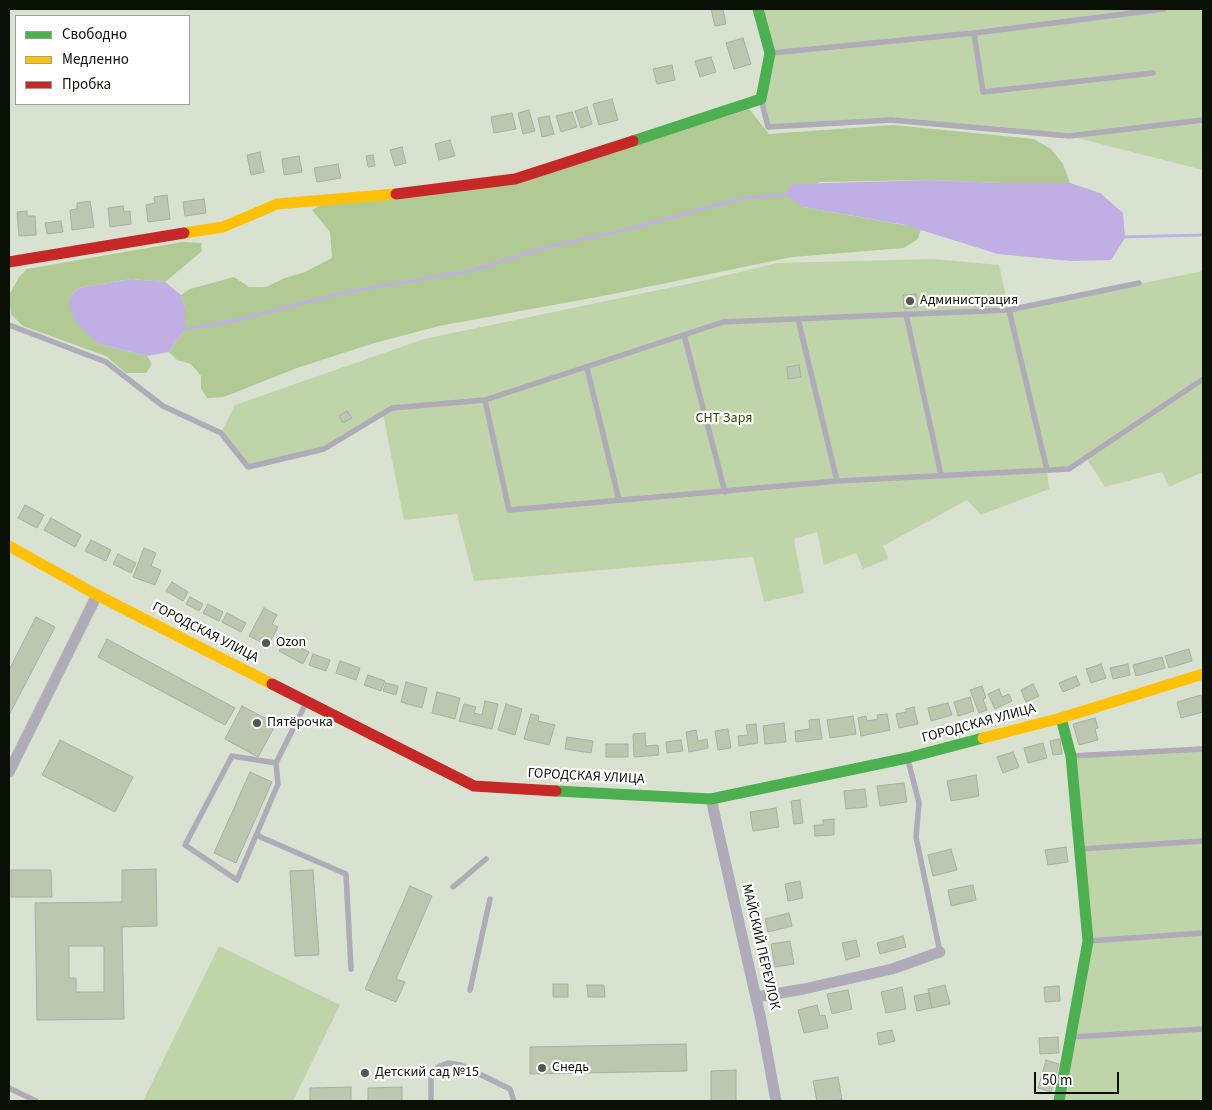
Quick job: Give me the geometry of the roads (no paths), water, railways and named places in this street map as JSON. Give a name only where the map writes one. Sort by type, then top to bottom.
[{"type":"street","points":[[9,262],[223,227],[277,204],[416,192],[515,178],[761,99],[770,53],[758,9]]},
{"type":"street","name":"ГОРОДСКАЯ УЛИЦА","points":[[9,546],[97,595],[474,786],[711,799],[908,758],[1061,718],[1203,674]]},
{"type":"street","points":[[9,772],[97,595]]},
{"type":"street","points":[[1059,1101],[1088,941],[1071,756],[1061,718]]},
{"type":"street","name":"МАЙСКИЙ ПЕРЕУЛОК","points":[[711,799],[756,997],[776,1101]]},
{"type":"street","points":[[756,997],[804,989],[892,969],[940,952]]},
{"type":"lane","points":[[770,53],[974,33],[1164,9]]},
{"type":"lane","points":[[974,33],[983,92],[1153,74]]},
{"type":"lane","points":[[761,99],[768,127],[891,120],[1069,136],[1203,120]]},
{"type":"lane","points":[[9,325],[106,362],[163,406],[221,433],[248,467],[324,449],[392,408],[485,400],[723,322],[1009,310],[1139,283]]},
{"type":"lane","points":[[1009,310],[1047,470]]},
{"type":"lane","points":[[906,314],[941,474]]},
{"type":"lane","points":[[798,319],[837,481]]},
{"type":"lane","points":[[684,335],[726,492]]},
{"type":"lane","points":[[587,368],[619,500]]},
{"type":"lane","points":[[485,400],[509,510],[837,481],[941,474],[1068,469],[1203,379]]},
{"type":"lane","points":[[276,763],[232,756],[185,845],[237,880],[278,784],[276,763],[306,701]]},
{"type":"lane","points":[[1071,756],[1203,749]]},
{"type":"lane","points":[[908,758],[919,803],[916,837],[940,952]]},
{"type":"lane","points":[[256,835],[346,874],[351,968]]},
{"type":"lane","points":[[1080,849],[1203,842]]},
{"type":"lane","points":[[453,886],[486,859]]},
{"type":"lane","points":[[470,990],[490,899]]},
{"type":"lane","points":[[1088,941],[1203,933]]},
{"type":"lane","points":[[1069,1038],[1203,1029]]},
{"type":"lane","points":[[432,1101],[431,1076],[438,1067],[448,1063],[461,1066],[510,1089],[514,1101]]},
{"type":"lane","points":[[9,1088],[36,1101]]},
{"type":"waterway","points":[[185,329],[234,321],[346,292],[470,271],[548,247],[625,230],[743,198],[788,195]]},
{"type":"waterway","points":[[1121,237],[1203,235]]},
{"type":"place","name":"Администрация","points":[[910,301]]},
{"type":"place","name":"Ozon","points":[[266,643]]},
{"type":"place","name":"Пятёрочка","points":[[257,723]]},
{"type":"place","name":"Снедь","points":[[542,1068]]},
{"type":"place","name":"Детский сад №15","points":[[365,1073]]},
{"type":"park label","name":"СНТ Заря","points":[[724,419]]}]
